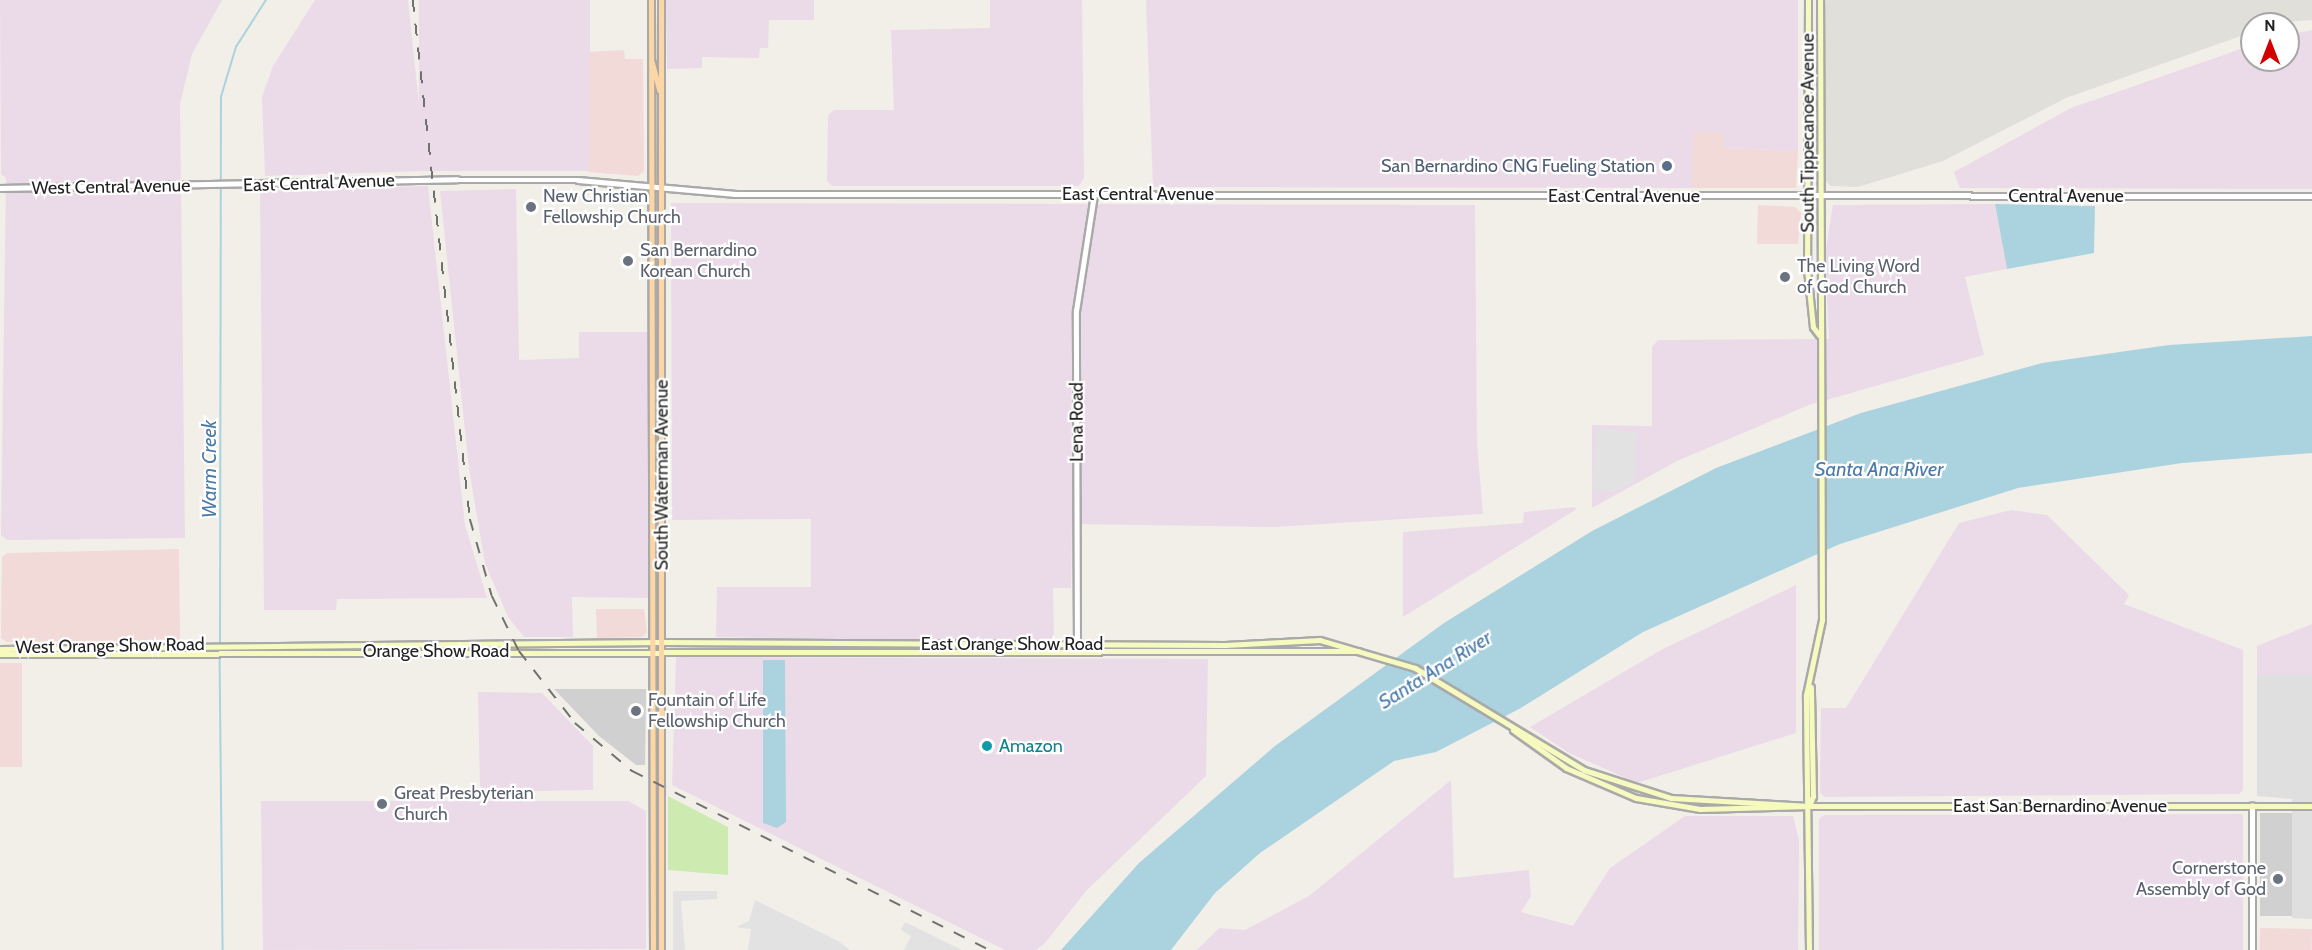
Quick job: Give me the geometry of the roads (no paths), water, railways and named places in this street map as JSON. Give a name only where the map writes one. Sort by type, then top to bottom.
[{"type":"main road","name":"South Waterman Avenue","points":[[651,0],[653,950]]},
{"type":"main road","name":"South Waterman Avenue","points":[[661,0],[661,950]]},
{"type":"main road","name":"South Tippecanoe Avenue","points":[[1808,0],[1809,293],[1819,335]]},
{"type":"main road","name":"South Tippecanoe Avenue","points":[[1809,950],[1809,806],[1813,796],[1811,687],[1822,620],[1822,411],[1819,335],[1820,0]]},
{"type":"main road","points":[[652,63],[661,101]]},
{"type":"main road","name":"East Orange Show Road","points":[[652,643],[1140,645],[1320,640],[1369,652],[1428,675],[1514,730]]},
{"type":"main road","points":[[1259,642],[1261,650]]},
{"type":"main road","name":"Orange Show Road","points":[[220,645],[652,643]]},
{"type":"main road","points":[[808,643],[808,651]]},
{"type":"main road","name":"West Orange Show Road","points":[[0,649],[220,645]]},
{"type":"main road","points":[[1140,645],[1140,652]]},
{"type":"main road","name":"East Orange Show Road","points":[[652,650],[1369,652]]},
{"type":"main road","name":"Orange Show Road","points":[[219,652],[652,650]]},
{"type":"main road","name":"West Orange Show Road","points":[[0,654],[219,652]]},
{"type":"main road","points":[[1514,730],[1577,766],[1620,785],[1671,798],[1809,806]]},
{"type":"main road","points":[[1514,730],[1574,773],[1627,795],[1679,807],[1809,806]]},
{"type":"main road","points":[[1574,773],[1577,766]]},
{"type":"main road","name":"East San Bernardino Avenue","points":[[1809,806],[2312,806]]},
{"type":"street","name":"East Central Avenue","points":[[223,185],[458,179],[578,180],[661,190],[1094,195],[1819,197]]},
{"type":"street","name":"West Central Avenue","points":[[0,188],[223,185]]},
{"type":"street","name":"Lena Road","points":[[1077,652],[1076,311],[1094,195]]},
{"type":"street","name":"Central Avenue","points":[[1819,197],[2312,196]]},
{"type":"street","points":[[2252,806],[2252,950]]},
{"type":"water","points":[[1995,204],[2095,206],[2094,253],[2007,269]]},
{"type":"water","name":"Santa Ana River","points":[[2312,336],[2312,453],[2182,463],[2018,488],[1840,544],[1643,632],[1519,709],[1436,752],[1394,761],[1260,853],[1215,893],[1171,950],[1061,950],[1139,863],[1275,746],[1444,623],[1592,531],[1716,468],[1861,413],[2042,363],[2169,345]]},
{"type":"water","points":[[763,660],[785,660],[786,822],[777,828],[763,823]]},
{"type":"waterway","name":"Warm Creek","points":[[220,645],[221,97],[236,47],[266,0]]},
{"type":"waterway","name":"Warm Creek","points":[[220,655],[223,950]]},
{"type":"railway","points":[[413,0],[470,519],[492,596],[519,651],[575,723],[632,771],[989,950]]},
{"type":"place","name":"San Bernardino CNG Fueling Station","points":[[1667,166]]},
{"type":"place","name":"New Christian Fellowship Church","points":[[531,207]]},
{"type":"place","name":"San Bernardino Korean Church","points":[[628,261]]},
{"type":"place","name":"The Living Word of God Church","points":[[1785,277]]},
{"type":"place","name":"Fountain of Life Fellowship Church","points":[[636,711]]},
{"type":"place","name":"Amazon","points":[[987,746]]},
{"type":"place","name":"Great Presbyterian Church","points":[[382,804]]},
{"type":"place","name":"Cornerstone Assembly of God","points":[[2278,879]]}]
